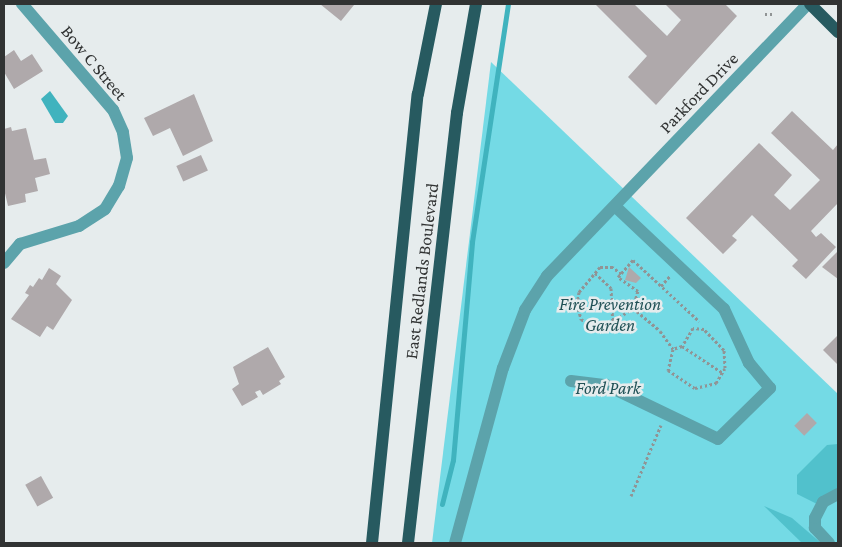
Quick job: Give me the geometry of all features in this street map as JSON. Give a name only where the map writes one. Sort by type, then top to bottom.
[{"type":"main road","name":"East Redlands Boulevard","points":[[372,543],[417,104],[436,4]]},
{"type":"main road","name":"East Redlands Boulevard","points":[[408,543],[457,114],[476,4]]},
{"type":"main road","points":[[809,4],[838,32]]},
{"type":"street","name":"Bow C Street","points":[[4,263],[20,244],[79,226],[105,209],[119,186],[127,158],[123,132],[113,110],[22,4]]},
{"type":"street","name":"Parkford Drive","points":[[455,543],[503,368],[525,310],[547,276],[617,208],[809,4]]},
{"type":"street","points":[[571,381],[606,385],[718,439],[773,392],[748,363],[724,309],[617,208]]},
{"type":"street","points":[[829,543],[815,528],[815,518],[823,502],[838,494]]},
{"type":"path","points":[[765,14],[773,14]]},
{"type":"path","points":[[633,308],[638,291],[631,284],[628,287],[618,277],[633,260],[699,321]]},
{"type":"path","points":[[621,274],[606,266],[595,273],[579,292],[578,312],[592,326],[613,324],[626,310],[633,308]]},
{"type":"path","points":[[595,273],[612,288],[613,324]]},
{"type":"path","points":[[633,308],[660,331],[673,349],[668,370],[695,388],[716,383],[723,373],[727,358],[712,333],[693,328],[682,346],[673,349]]},
{"type":"path","points":[[682,346],[723,373]]},
{"type":"path","points":[[631,496],[666,414]]},
{"type":"green space","name":"Ford Park","points":[[491,62],[838,394],[838,543],[432,543]]},
{"type":"shaded area","points":[[50,91],[68,116],[63,123],[55,123],[41,99]]},
{"type":"shaded area","points":[[838,444],[838,500],[823,507],[797,494],[797,475],[827,445]]},
{"type":"shaded area","points":[[764,506],[792,518],[821,543],[802,543]]},
{"type":"building","points":[[320,4],[353,4],[354,5],[341,21]]},
{"type":"building","points":[[595,4],[634,4],[667,36],[681,20],[665,4],[725,4],[737,16],[656,105],[628,77],[647,56]]},
{"type":"building","points":[[14,50],[21,61],[32,54],[43,71],[14,89],[4,72],[4,57]]},
{"type":"building","points":[[194,94],[213,141],[183,156],[170,128],[153,136],[144,118]]},
{"type":"building","points":[[792,111],[833,150],[838,144],[838,203],[811,231],[816,237],[821,233],[836,247],[806,279],[792,266],[798,260],[752,215],[732,236],[737,240],[723,254],[686,218],[759,143],[792,175],[774,195],[790,210],[820,180],[771,133]]},
{"type":"building","points":[[11,127],[12,131],[26,128],[34,160],[46,158],[50,174],[35,178],[38,191],[25,194],[26,202],[8,206],[4,189],[4,129]]},
{"type":"building","points":[[201,155],[208,171],[183,182],[176,166]]},
{"type":"building","points":[[838,251],[838,279],[822,267]]},
{"type":"building","points":[[629,267],[641,278],[636,283],[625,280]]},
{"type":"building","points":[[49,268],[61,276],[56,284],[72,300],[53,330],[47,326],[40,337],[11,319],[29,295],[25,293],[30,285],[33,287],[39,278],[42,280]]},
{"type":"building","points":[[837,336],[838,338],[838,365],[823,350]]},
{"type":"building","points":[[268,347],[285,377],[279,381],[281,384],[263,395],[260,390],[255,392],[258,397],[242,406],[232,389],[239,384],[233,367]]},
{"type":"building","points":[[807,413],[817,423],[804,436],[794,426]]},
{"type":"building","points":[[41,476],[53,498],[37,507],[25,485]]},
{"type":"waterway","points":[[442,504],[453,460],[472,242],[508,4]]},
{"type":"park label","name":"Fire Prevention Garden","points":[[610,315]]}]
